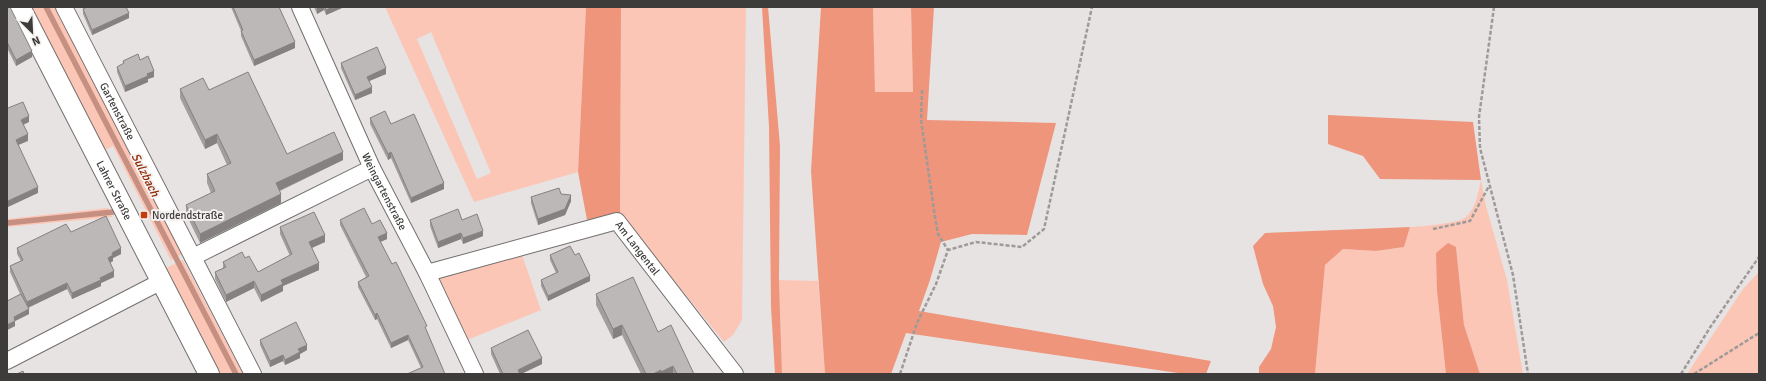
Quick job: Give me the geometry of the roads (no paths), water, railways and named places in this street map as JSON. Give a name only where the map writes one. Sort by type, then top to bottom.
[{"type":"street","name":"Lahrer Straße","points":[[20,7],[209,374]]},
{"type":"street","name":"Gartenstraße","points":[[64,7],[253,374]]},
{"type":"street","name":"Weingartenstraße","points":[[300,7],[372,168],[427,274],[475,374]]},
{"type":"street","points":[[193,258],[372,168]]},
{"type":"street","name":"Am Langental","points":[[427,274],[618,221],[735,374]]},
{"type":"street","points":[[7,361],[162,281]]},
{"type":"waterway","name":"Sulzbach","points":[[46,7],[236,374]]},
{"type":"waterway","points":[[7,223],[113,212]]},
{"type":"place","name":"Nordendstraße","points":[[144,215]]}]
